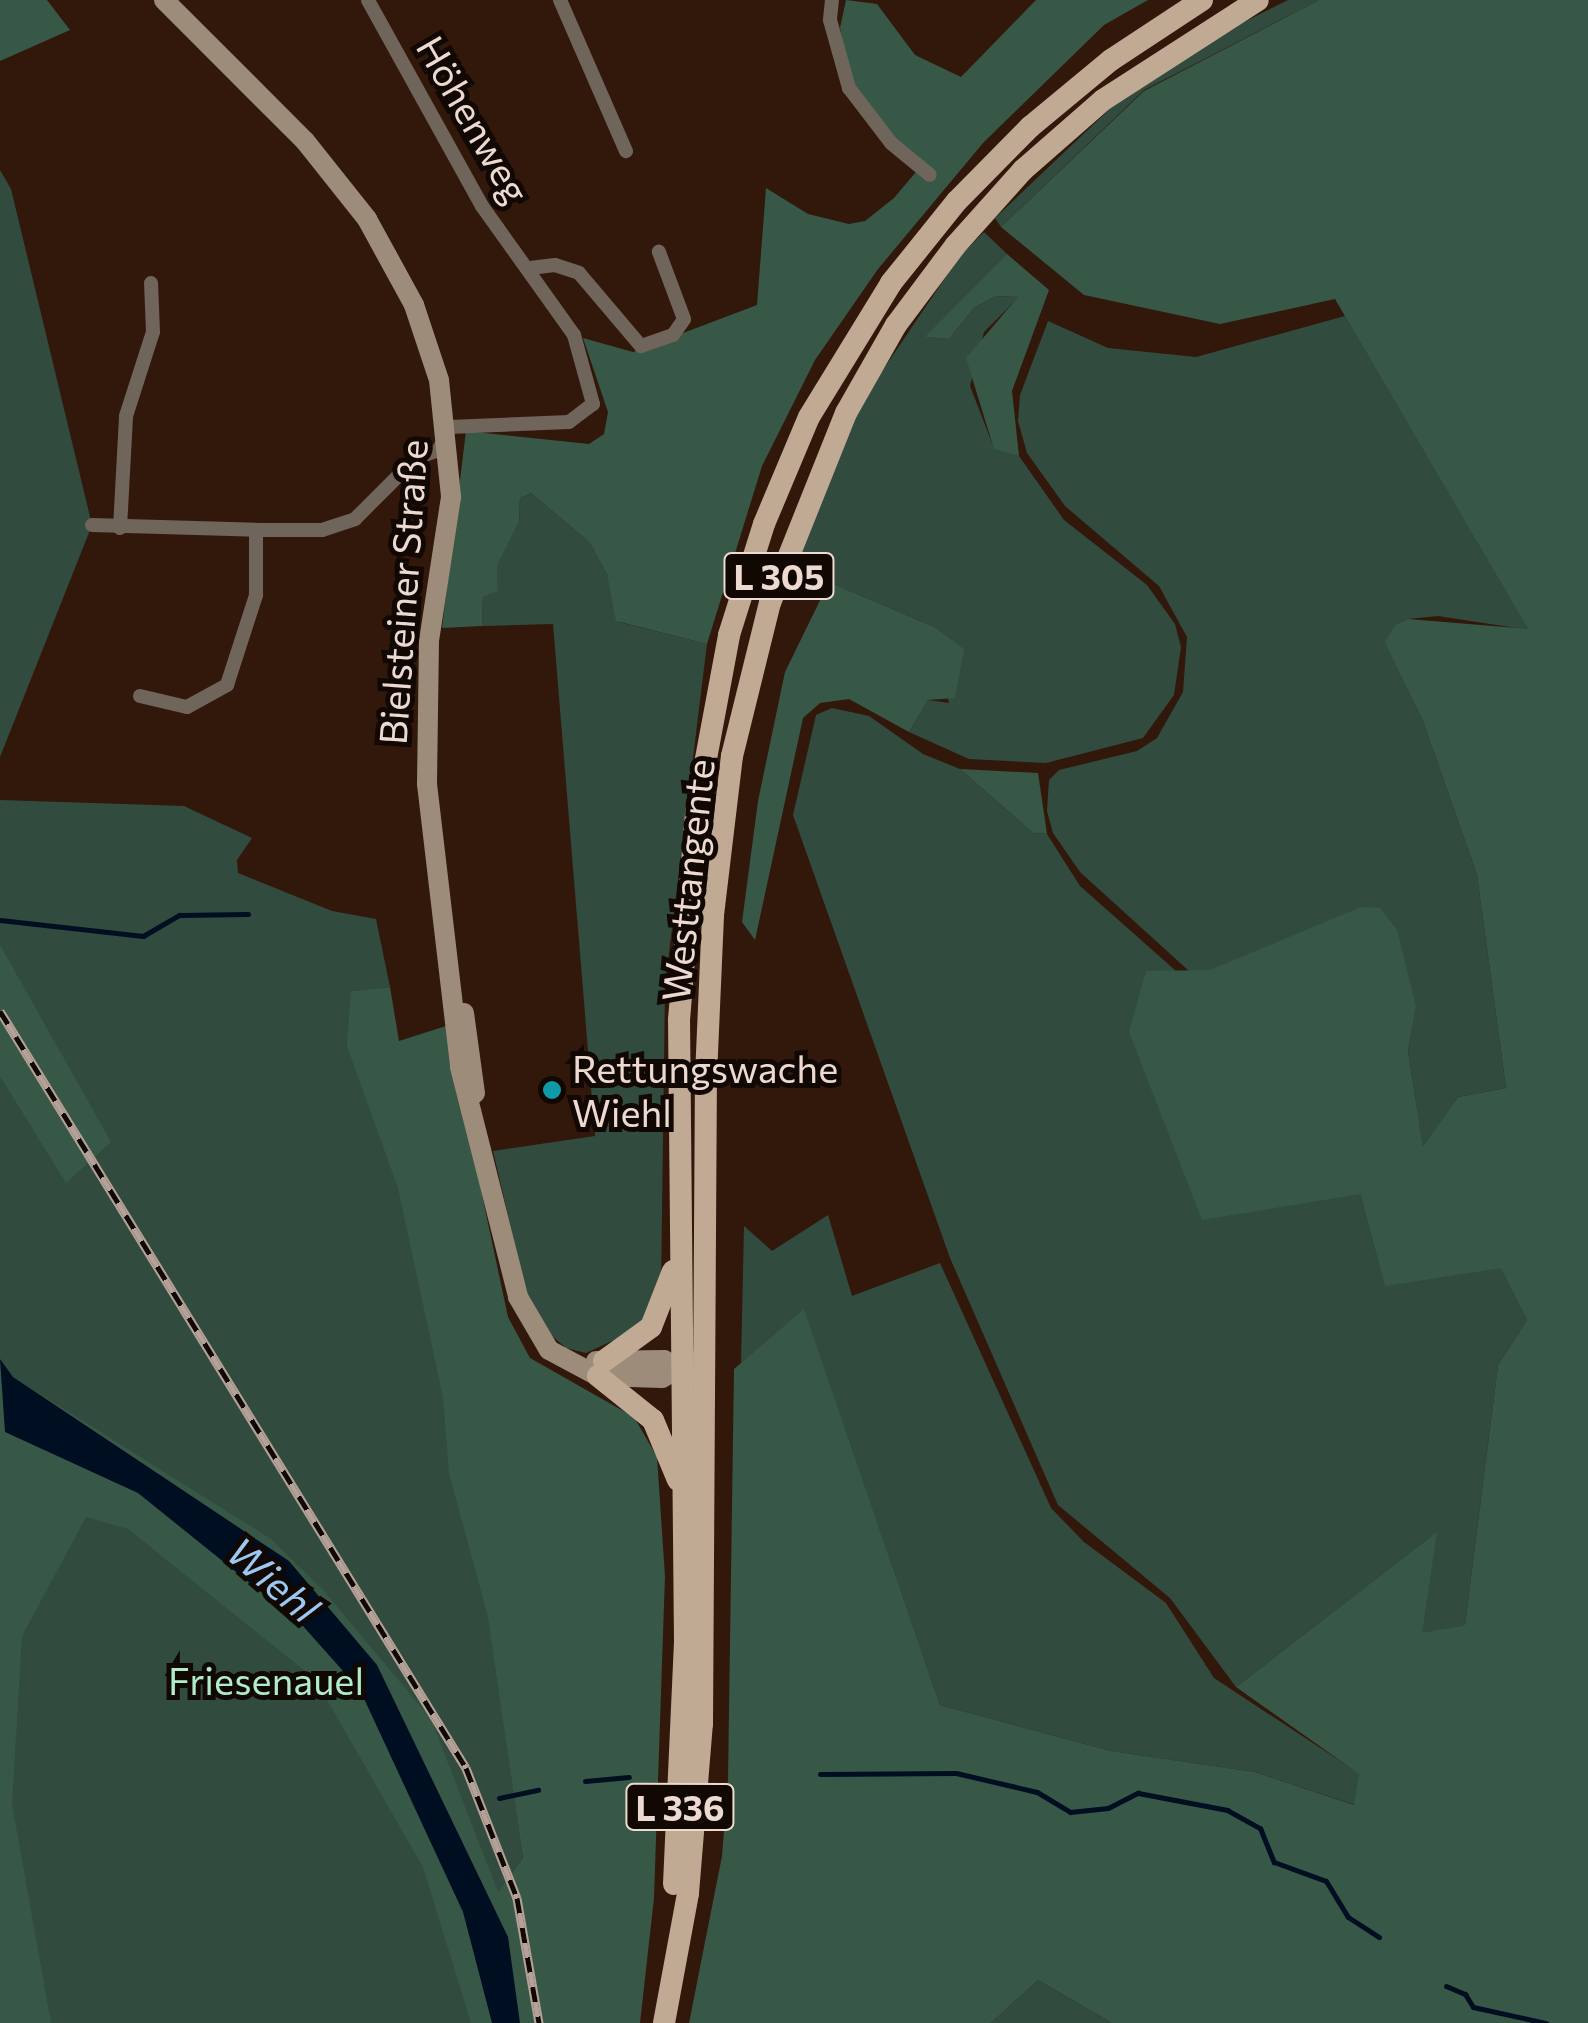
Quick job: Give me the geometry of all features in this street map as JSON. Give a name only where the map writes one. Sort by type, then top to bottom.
[{"type":"main road","name":"Bielsteiner Straße","points":[[164,0],[305,141],[367,220],[414,305],[449,427],[451,497],[425,714],[427,784],[455,983],[476,1069],[474,1108],[518,1297],[539,1339],[569,1361],[601,1368]]},
{"type":"main road","name":"Westtangente","points":[[661,2023],[682,1784],[686,1510],[679,1020],[701,776],[729,635],[786,470],[862,326],[957,201],[1070,92],[1202,0]]},
{"type":"main road","name":"Westtangente","points":[[661,2023],[699,1780],[708,1411],[706,1076],[717,862],[748,687],[804,506],[870,367],[987,208],[1103,100],[1258,0]]},
{"type":"main road","name":"L 305","points":[[601,1368],[651,1326],[680,1244]]},
{"type":"main road","points":[[706,1339],[683,1369],[708,1411]]},
{"type":"main road","name":"L 336","points":[[601,1368],[658,1379],[683,1369]]},
{"type":"main road","name":"L 336","points":[[601,1368],[653,1420],[686,1510]]},
{"type":"street","name":"Höhenweg","points":[[368,0],[482,206],[530,268],[574,336],[593,404],[569,422],[449,427]]},
{"type":"street","points":[[560,0],[626,151]]},
{"type":"street","points":[[832,0],[830,20],[849,88],[891,143],[930,176]]},
{"type":"street","points":[[530,268],[555,265],[580,273],[641,346],[673,335],[684,320],[659,252]]},
{"type":"street","points":[[120,528],[126,416],[153,332],[150,283]]},
{"type":"street","points":[[92,526],[322,530],[355,519],[416,458],[439,450],[449,427]]},
{"type":"street","points":[[140,696],[188,707],[226,685],[256,595],[256,530]]},
{"type":"green space","points":[[0,0],[47,0],[70,30],[0,61]]},
{"type":"green space","points":[[846,0],[877,4],[915,55],[961,77],[1036,0],[1148,0],[1104,25],[983,143],[878,269],[815,360],[762,466],[707,644],[616,621],[607,574],[589,542],[531,493],[520,498],[519,522],[497,565],[498,591],[483,597],[482,626],[442,628],[466,431],[589,444],[604,434],[608,412],[583,338],[633,352],[757,305],[766,188],[808,214],[849,224],[865,221],[894,198],[921,166],[854,96],[840,28]]},
{"type":"green space","points":[[1288,0],[1319,0],[1144,90],[1001,227],[995,218],[1114,105],[1204,42]]},
{"type":"green space","points":[[1319,0],[1588,0],[1588,2023],[1112,2023],[1038,1980],[991,2023],[689,2023],[722,1856],[728,1779],[734,1369],[804,1309],[940,1705],[1111,1751],[1255,1772],[1354,1805],[1359,1774],[1236,1687],[1437,1532],[1422,1633],[1465,1625],[1498,1365],[1527,1320],[1501,1268],[1385,1286],[1360,1194],[1202,1220],[1129,1032],[1146,971],[1210,970],[1361,907],[1380,908],[1397,930],[1416,1007],[1408,1051],[1423,1147],[1458,1097],[1506,1088],[1477,875],[1423,721],[1385,642],[1395,625],[1408,619],[1528,629],[1335,299],[1220,324],[1084,295],[1001,227],[1144,91]]},
{"type":"green space","points":[[0,170],[11,189],[92,525],[0,757]]},
{"type":"green space","points":[[984,232],[1007,254],[926,337],[949,339],[975,307],[996,296],[1019,297],[984,332],[970,386],[994,448],[1019,456],[1064,520],[1147,585],[1175,624],[1181,647],[1174,695],[1143,738],[1046,763],[969,759],[909,732],[928,700],[949,703],[932,626],[829,582],[789,575],[841,445],[874,383],[960,256]]},
{"type":"green space","points":[[1007,254],[1049,290],[1012,391],[1019,456],[994,449],[966,358],[1018,297],[996,296],[975,307],[949,339],[925,337]]},
{"type":"green space","points":[[1345,316],[1529,630],[1438,616],[1408,619],[1395,625],[1386,642],[1423,721],[1477,875],[1506,1088],[1458,1097],[1423,1148],[1408,1051],[1416,1006],[1189,971],[1080,872],[1053,833],[1047,811],[1049,780],[1059,770],[1137,751],[1157,738],[1183,692],[1187,637],[1159,586],[1065,506],[1027,453],[1018,421],[1020,395],[1048,321],[1108,348],[1196,357]]},
{"type":"green space","points":[[531,493],[589,542],[607,574],[619,622],[707,644],[665,985],[661,1289],[636,1330],[586,1353],[566,1348],[543,1328],[525,1288],[493,1151],[595,1136],[553,624],[482,626],[483,597],[498,590],[496,565],[519,522],[520,498]]},
{"type":"green space","points":[[829,582],[932,626],[964,649],[955,698],[928,700],[909,732],[849,699],[820,703],[803,718],[755,940],[742,922],[758,801],[785,672]]},
{"type":"green space","points":[[832,708],[869,716],[923,754],[960,769],[1033,833],[1047,834],[1080,886],[1176,971],[1146,971],[1360,1194],[1385,1285],[1501,1267],[1527,1320],[1498,1365],[1465,1625],[1421,1634],[1436,1533],[1236,1687],[1170,1598],[1058,1505],[950,1258],[793,815],[816,715]]},
{"type":"green space","points":[[960,769],[1038,773],[1047,834],[1033,833]]},
{"type":"green space","name":"Friesenauel","points":[[0,800],[184,806],[252,838],[237,860],[238,873],[332,911],[376,919],[390,987],[352,991],[454,1365],[523,1858],[501,1890],[529,2023],[0,2023]]},
{"type":"green space","points":[[0,945],[111,1142],[66,1183],[0,1076]]},
{"type":"green space","points":[[390,987],[399,1041],[446,1026],[508,1317],[530,1358],[634,1417],[657,1457],[665,1576],[654,1898],[640,2023],[471,2023],[423,1867],[315,1679],[128,1529],[86,1517],[22,1636],[12,1804],[51,2023],[0,2023],[0,1359],[13,1377],[271,1539],[323,1590],[431,1719],[498,1892],[523,1858],[488,1617],[449,1473],[443,1397],[398,1188],[347,1046],[351,991]]},
{"type":"green space","points":[[828,1215],[852,1296],[940,1263],[1051,1508],[1084,1542],[1166,1603],[1214,1678],[1360,1774],[1355,1805],[1255,1772],[1111,1751],[940,1705],[804,1310],[741,1363],[744,1226],[772,1251]]},
{"type":"green space","points":[[1038,1980],[1112,2023],[991,2023]]},
{"type":"water","name":"Wiehl","points":[[0,1359],[13,1377],[289,1561],[377,1665],[508,1937],[520,2023],[492,2023],[463,1912],[360,1690],[302,1625],[138,1493],[5,1432]]},
{"type":"waterway","points":[[0,920],[143,936],[179,915],[248,914]]},
{"type":"waterway","points":[[820,1774],[956,1773],[1037,1792],[1070,1812],[1108,1808],[1138,1793],[1227,1810],[1260,1828],[1274,1862],[1326,1881],[1348,1917],[1379,1937]]},
{"type":"waterway","points":[[585,1781],[629,1777]]},
{"type":"waterway","points":[[499,1798],[538,1790]]},
{"type":"waterway","points":[[1446,1986],[1465,1994],[1473,2007],[1546,2023]]},
{"type":"railway","points":[[0,1011],[466,1768],[517,1898],[539,2023]]},
{"type":"place","name":"Rettungswache Wiehl","points":[[552,1090]]}]
